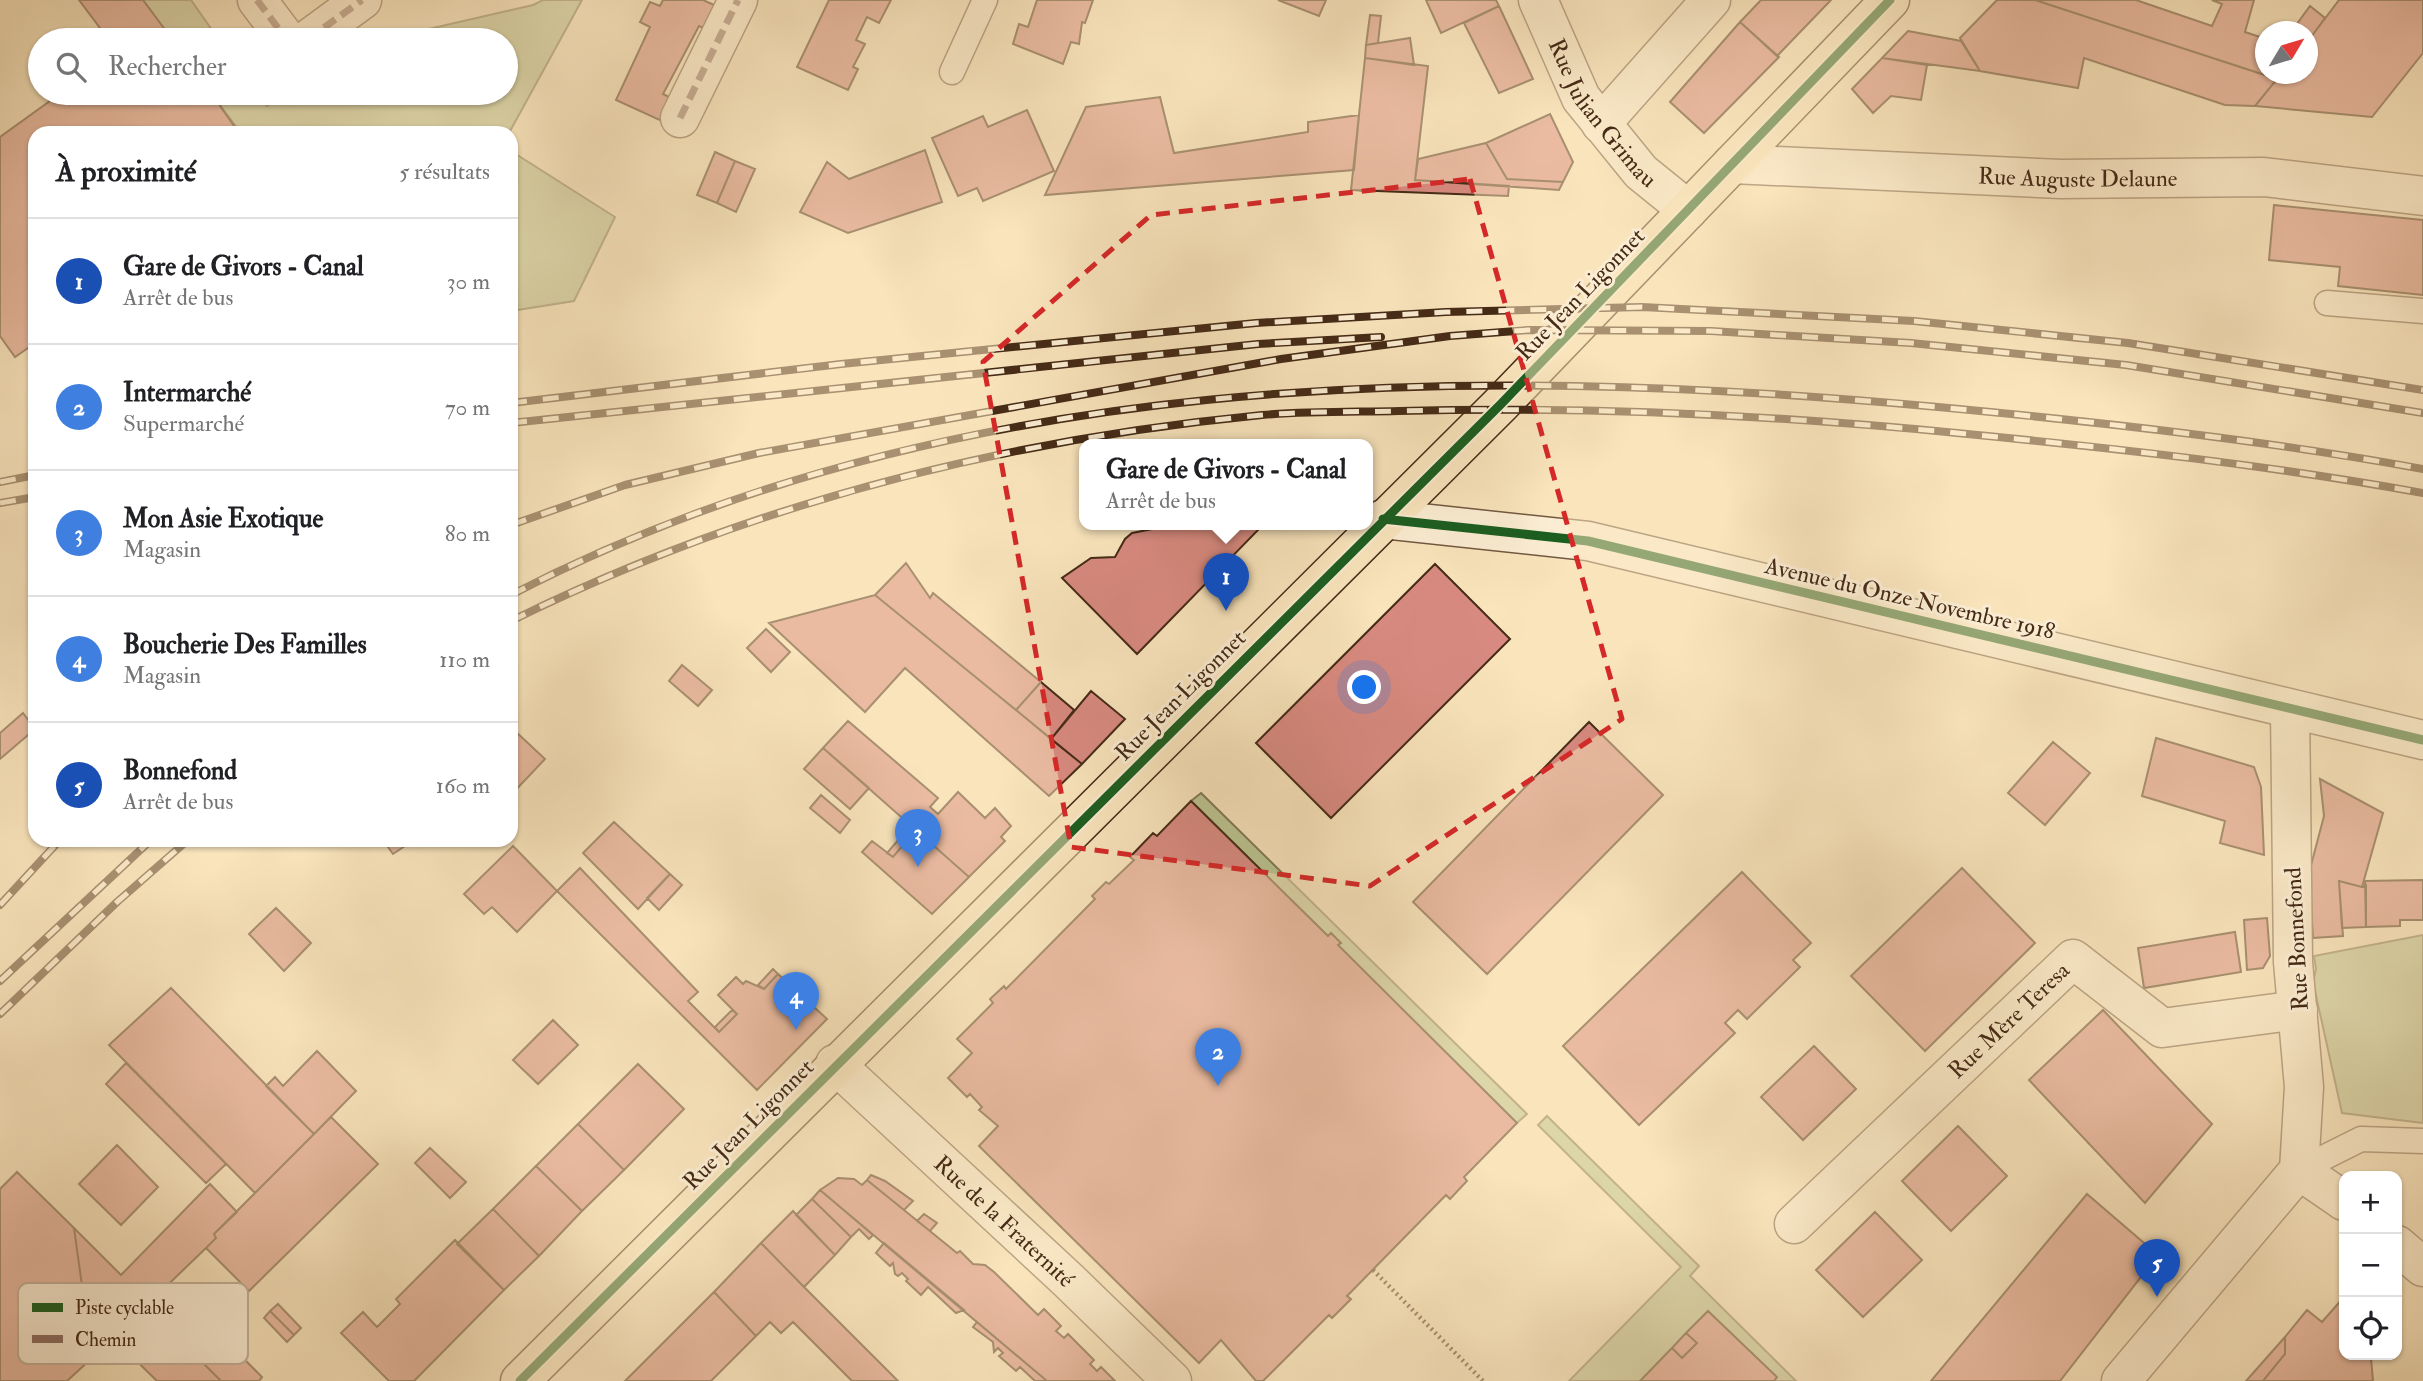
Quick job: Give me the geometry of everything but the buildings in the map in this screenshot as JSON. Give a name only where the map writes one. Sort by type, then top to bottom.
[{"type":"main road","name":"Rue Jean Ligonnet","points":[[1373,529],[1501,404],[1890,0]]},
{"type":"main road","name":"Rue Jean Ligonnet","points":[[520,1381],[1372,530]]},
{"type":"street","points":[[257,0],[278,28]]},
{"type":"street","points":[[324,28],[362,0]]},
{"type":"street","points":[[680,118],[738,0]]},
{"type":"street","name":"Rue Julian Grimau","points":[[1538,0],[1581,99],[1641,172],[1688,211]]},
{"type":"street","points":[[1601,124],[1711,0]]},
{"type":"street","name":"Rue Auguste Delaune","points":[[1732,164],[2061,179],[2264,177],[2423,196]]},
{"type":"street","name":"Avenue du Onze Novembre 1918","points":[[1383,519],[1588,541],[2423,740]]},
{"type":"street","name":"Rue Bonnefond","points":[[2290,709],[2293,962],[2304,1087],[2299,1170]]},
{"type":"street","name":"Rue Mère Teresa","points":[[1794,1224],[2073,959],[2162,1028],[2298,1010]]},
{"type":"street","name":"Rue de la Fraternité","points":[[835,1064],[1068,1280],[1172,1381]]},
{"type":"street","points":[[2121,1381],[2299,1170],[2339,1198]]},
{"type":"street","points":[[2402,1249],[2423,1267]]},
{"type":"lane","points":[[952,72],[985,0]]},
{"type":"lane","points":[[2327,303],[2423,311]]},
{"type":"lane","points":[[2299,1170],[2361,1139],[2423,1141]]},
{"type":"path","points":[[1373,1270],[1483,1381]]},
{"type":"highlighted area","points":[[1470,179],[1622,719],[1370,886],[1071,847],[983,362],[1151,215]]},
{"type":"green space","points":[[143,0],[191,0],[211,28],[163,28]]},
{"type":"green space","points":[[543,0],[582,0],[513,126],[236,126],[220,105],[518,105],[518,28],[433,28],[533,5]]},
{"type":"green space","points":[[518,155],[615,217],[574,301],[518,310]]},
{"type":"green space","points":[[1201,793],[1527,1114],[1517,1123],[1191,801]]},
{"type":"green space","points":[[2423,935],[2423,1123],[2342,1113],[2313,982],[2316,969],[2314,956]]},
{"type":"green space","points":[[1547,1116],[1699,1266],[1690,1276],[1796,1381],[1569,1381],[1681,1267],[1538,1125]]},
{"type":"railway","points":[[518,402],[841,364],[1256,323],[1446,312],[1642,307],[1914,321],[2128,343],[2423,390]]},
{"type":"railway","points":[[518,523],[625,485],[759,453],[1281,359],[1450,336],[1528,330],[1711,331],[1911,343],[2126,365],[2423,413]]},
{"type":"railway","points":[[518,422],[1258,344],[1381,337]]},
{"type":"railway","points":[[518,592],[678,520],[850,464],[1028,425],[1209,400],[1392,388],[1575,386],[1758,393],[1938,407],[2181,433],[2423,469]]},
{"type":"railway","points":[[1081,439],[1165,426],[1279,414],[1469,410],[1678,413],[1818,421],[2132,451],[2307,474],[2423,493]]},
{"type":"railway","points":[[518,618],[600,580],[691,543],[783,511],[877,484],[1079,439]]},
{"type":"railway","points":[[0,482],[28,476]]},
{"type":"railway","points":[[0,503],[28,498]]},
{"type":"railway","points":[[0,905],[54,847]]},
{"type":"railway","points":[[0,981],[144,847]]},
{"type":"railway","points":[[0,1014],[117,902],[180,847]]},
{"type":"marked path","points":[[257,0],[278,28]]},
{"type":"marked path","points":[[324,28],[362,0]]},
{"type":"marked path","points":[[680,118],[738,0]]},
{"type":"cycle path","points":[[520,1381],[1501,404],[1890,0]]},
{"type":"cycle path","points":[[1383,519],[1588,541],[2423,740]]},
{"type":"place","name":"Gare de Givors - Canal","points":[[1226,611]]},
{"type":"place","name":"Mon Asie Exotique","points":[[918,867]]},
{"type":"place","name":"Boucherie Des Familles","points":[[796,1030]]},
{"type":"place","name":"Intermarché","points":[[1218,1086]]},
{"type":"place","name":"Bonnefond","points":[[2157,1297]]}]
